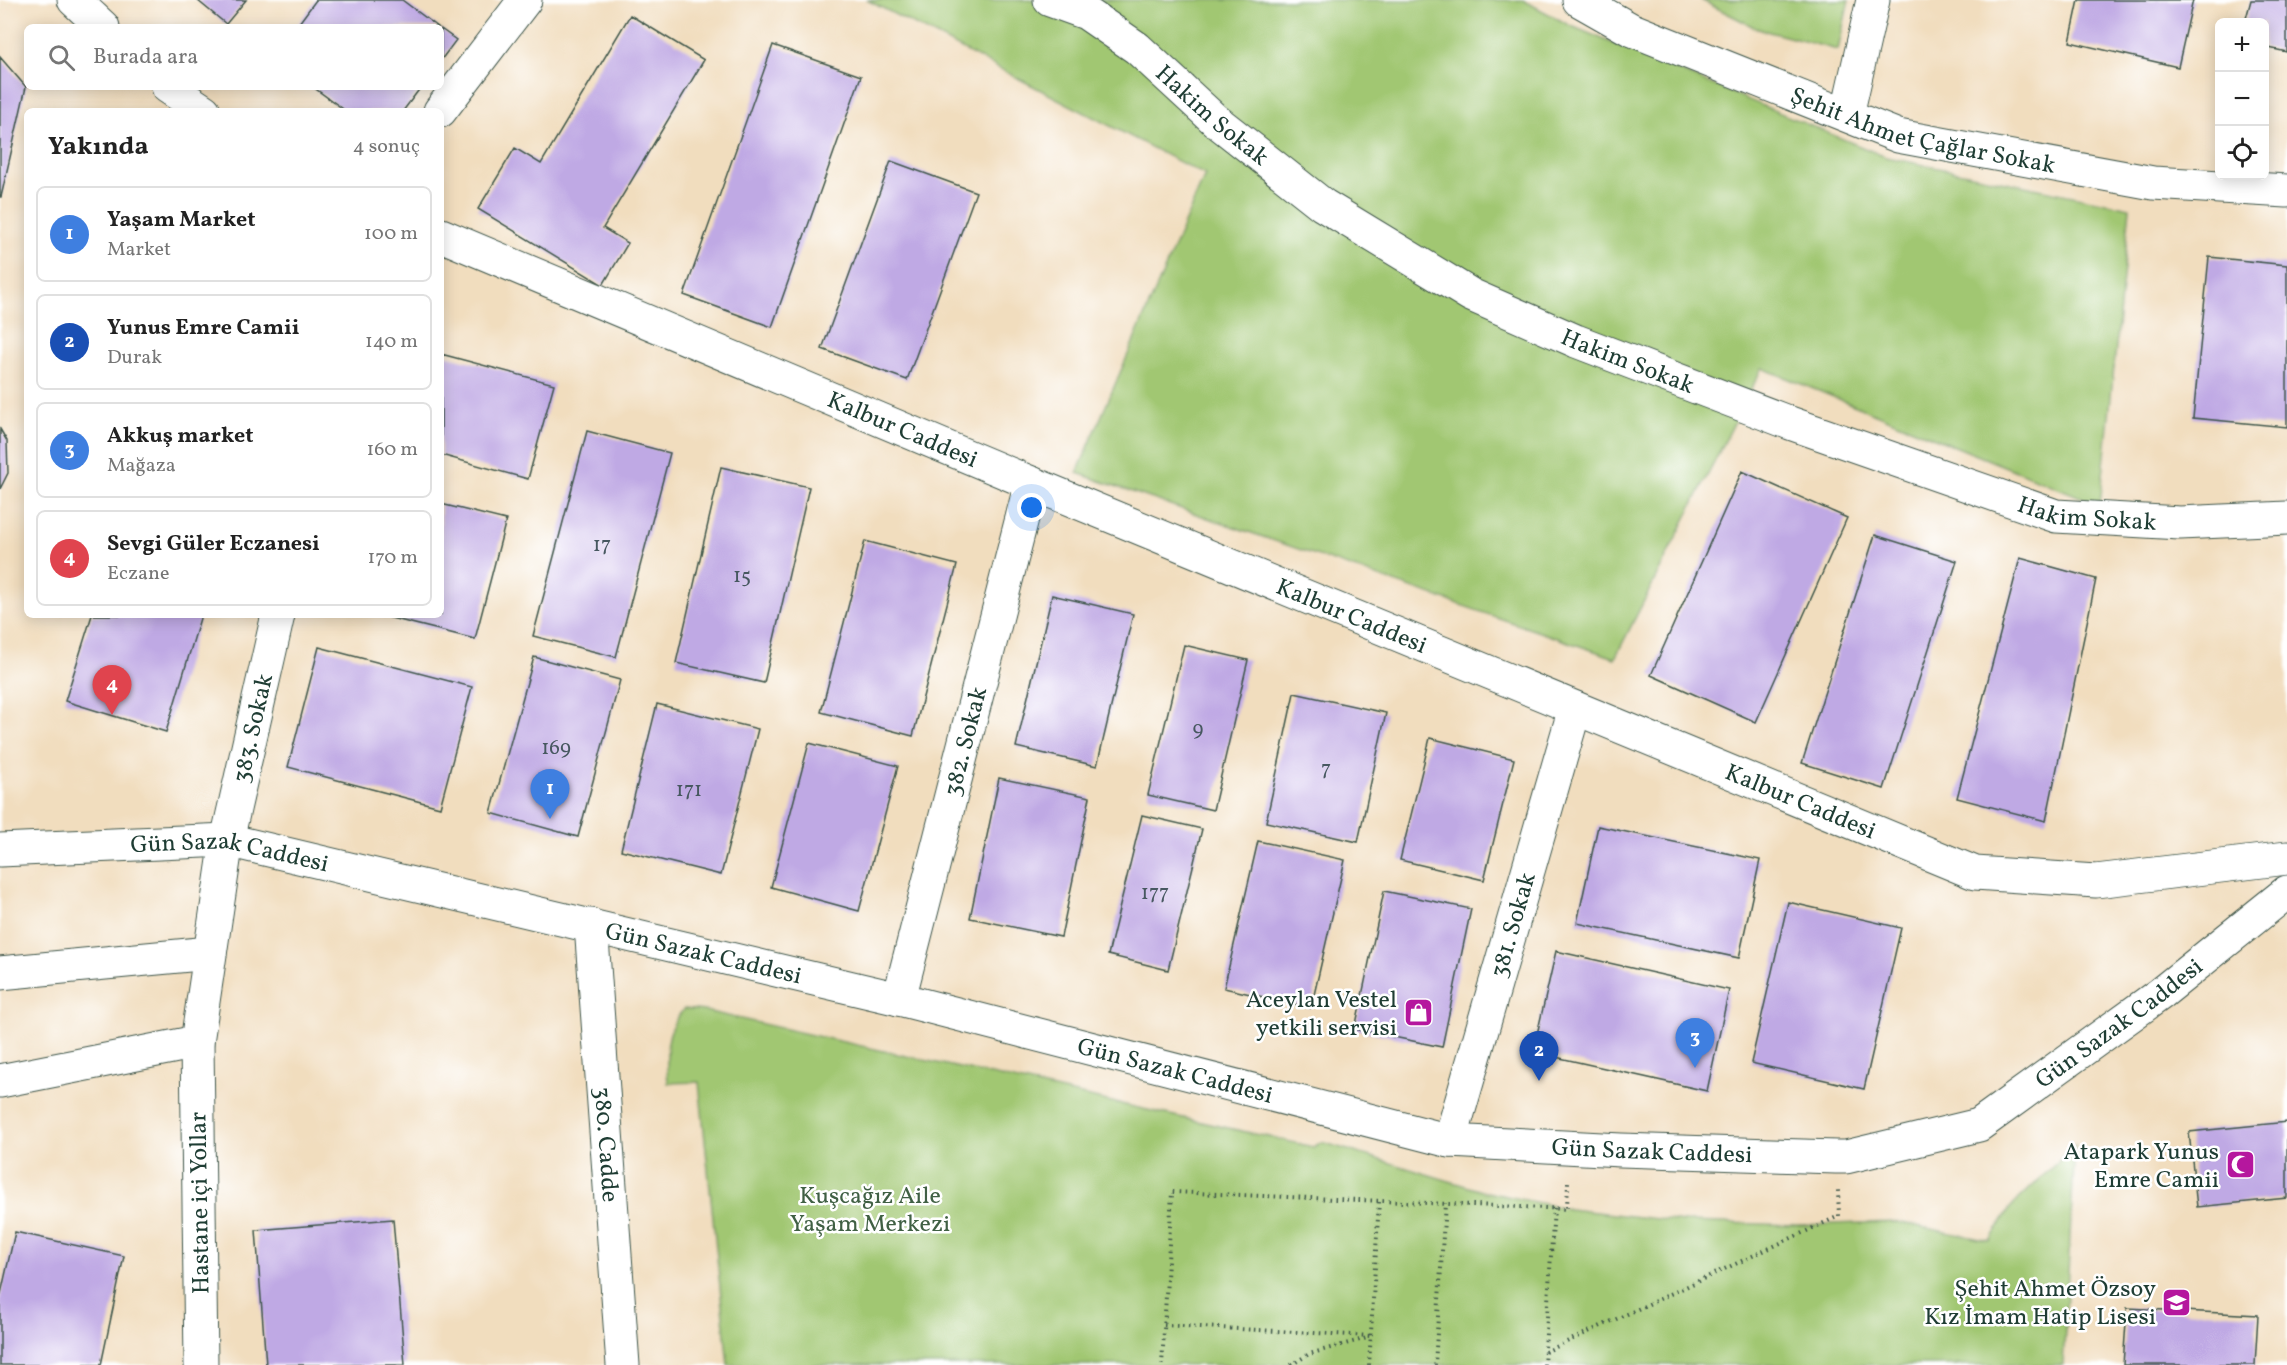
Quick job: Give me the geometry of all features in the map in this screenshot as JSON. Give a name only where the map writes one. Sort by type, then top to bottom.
[{"type":"street","points":[[74,0],[100,24]]},
{"type":"street","points":[[442,108],[525,0]]},
{"type":"street","name":"Hakim Sokak","points":[[1050,0],[1086,13],[1137,48],[1215,120],[1323,205],[1472,295],[1576,341],[1790,423],[2056,516],[2181,523],[2287,518]]},
{"type":"street","name":"Şehit Ahmet Çağlar Sokak","points":[[1579,0],[1630,29],[1898,136],[2154,183],[2287,191]]},
{"type":"street","points":[[1847,115],[1873,0]]},
{"type":"street","points":[[172,90],[200,108]]},
{"type":"street","name":"Kalbur Caddesi","points":[[444,236],[1031,483],[1975,873],[2096,881],[2287,858]]},
{"type":"street","name":"382. Sokak","points":[[898,999],[1031,483]]},
{"type":"street","name":"383. Sokak","points":[[227,840],[277,618]]},
{"type":"street","name":"381. Sokak","points":[[1450,1141],[1575,708]]},
{"type":"street","name":"Gün Sazak Caddesi","points":[[0,850],[227,840],[898,999],[1450,1141],[1836,1157],[1978,1125],[2160,994],[2287,892]]},
{"type":"street","name":"Hastane içi Yollar","points":[[201,1365],[197,1041],[227,840]]},
{"type":"street","name":"380. Cadde","points":[[591,925],[623,1365]]},
{"type":"street","points":[[0,973],[210,953]]},
{"type":"street","points":[[0,1081],[197,1041]]},
{"type":"path","points":[[1162,1365],[1172,1192],[1567,1209],[1570,1147]]},
{"type":"path","points":[[1545,1352],[1839,1216],[1836,1157]]},
{"type":"path","points":[[1369,1365],[1379,1201]]},
{"type":"path","points":[[1435,1365],[1444,1203]]},
{"type":"path","points":[[1544,1365],[1554,1208]]},
{"type":"path","points":[[1164,1325],[1371,1336]]},
{"type":"path","points":[[1291,1365],[1309,1354],[1371,1336]]},
{"type":"green space","points":[[867,0],[1523,0],[1569,25],[1886,157],[2130,208],[2100,505],[1762,368],[1615,658],[1077,473],[1205,175]]},
{"type":"green space","points":[[1701,0],[1849,0],[1838,50],[1758,29]]},
{"type":"green space","name":"Kuşcağız Aile Yaşam Merkezi","points":[[684,1009],[705,1011],[1313,1147],[1322,1142],[1482,1191],[1569,1209],[1684,1222],[1799,1225],[1897,1222],[1990,1241],[2010,1208],[2075,1145],[2063,1365],[728,1365],[699,1082],[668,1083],[668,1044],[677,1017]]},
{"type":"building","points":[[197,0],[246,0],[226,24]]},
{"type":"building","points":[[316,0],[402,0],[434,24],[298,24]]},
{"type":"building","points":[[2079,0],[2193,0],[2178,67],[2070,42]]},
{"type":"building","points":[[2251,0],[2287,0],[2287,52],[2269,48],[2269,18],[2246,18]]},
{"type":"building","points":[[630,15],[704,60],[603,228],[628,243],[603,285],[478,209],[515,148],[541,164]]},
{"type":"building","points":[[444,31],[456,40],[444,56]]},
{"type":"building","points":[[773,45],[861,76],[772,327],[684,295]]},
{"type":"building","points":[[0,57],[24,85],[25,90],[0,197]]},
{"type":"building","points":[[317,90],[419,90],[405,108],[342,108]]},
{"type":"building","points":[[891,161],[976,192],[907,380],[822,349]]},
{"type":"building","points":[[2209,257],[2287,265],[2287,427],[2193,418]]},
{"type":"building","points":[[444,355],[554,384],[528,479],[444,456]]},
{"type":"building","points":[[0,429],[7,441],[8,473],[0,489]]},
{"type":"building","points":[[587,431],[670,453],[616,657],[533,636]]},
{"type":"building","points":[[721,467],[809,487],[764,683],[676,663]]},
{"type":"building","points":[[1742,471],[1847,518],[1756,722],[1651,675]]},
{"type":"building","points":[[444,505],[506,520],[475,639],[391,618],[444,618]]},
{"type":"building","points":[[1875,535],[1957,561],[1884,789],[1802,763]]},
{"type":"building","points":[[865,541],[957,565],[913,736],[821,712]]},
{"type":"building","points":[[2020,558],[2096,579],[2046,821],[1957,798]]},
{"type":"building","points":[[1052,595],[1133,614],[1097,766],[1016,747]]},
{"type":"building","points":[[91,618],[200,618],[166,732],[65,701]]},
{"type":"building","points":[[1184,645],[1248,660],[1213,810],[1148,795]]},
{"type":"building","points":[[319,647],[472,687],[440,807],[288,767]]},
{"type":"building","points":[[534,657],[620,680],[578,837],[491,813]]},
{"type":"building","points":[[1294,693],[1386,713],[1358,842],[1266,822]]},
{"type":"building","points":[[657,704],[758,729],[721,875],[621,850]]},
{"type":"building","points":[[1430,738],[1514,759],[1484,880],[1400,860]]},
{"type":"building","points":[[809,743],[898,766],[859,911],[771,887]]},
{"type":"building","points":[[999,778],[1090,797],[1061,937],[970,918]]},
{"type":"building","points":[[1142,815],[1202,829],[1168,970],[1108,955]]},
{"type":"building","points":[[1598,826],[1760,860],[1739,958],[1577,923]]},
{"type":"building","points":[[1258,841],[1345,860],[1311,1008],[1224,988]]},
{"type":"building","points":[[1384,891],[1471,909],[1442,1047],[1355,1029]]},
{"type":"building","points":[[1788,902],[1901,928],[1864,1089],[1751,1063]]},
{"type":"building","points":[[1556,951],[1729,990],[1707,1091],[1533,1052]]},
{"type":"building","name":"Atapark Yunus Emre Camii","points":[[2287,1122],[2287,1198],[2197,1207],[2189,1132]]},
{"type":"building","points":[[393,1219],[405,1365],[266,1365],[256,1230]]},
{"type":"building","points":[[15,1232],[124,1256],[101,1365],[0,1365],[0,1298]]},
{"type":"building","points":[[2127,1308],[2258,1315],[2255,1365],[2123,1365]]},
{"type":"place","name":"Sevgi Güler Eczanesi","points":[[112,715]]},
{"type":"place","name":"Yaşam Market","points":[[550,819]]},
{"type":"place","name":"Aceylan Vestel yetkili servisi","points":[[1418,1013]]},
{"type":"place","name":"Akkuş market","points":[[1695,1068]]},
{"type":"place","name":"Yunus Emre Camii","points":[[1539,1081]]},
{"type":"place","name":"Atapark Yunus Emre Camii","points":[[2240,1165]]},
{"type":"place","name":"Şehit Ahmet Özsoy Kız İmam Hatip Lisesi","points":[[2177,1302]]}]
